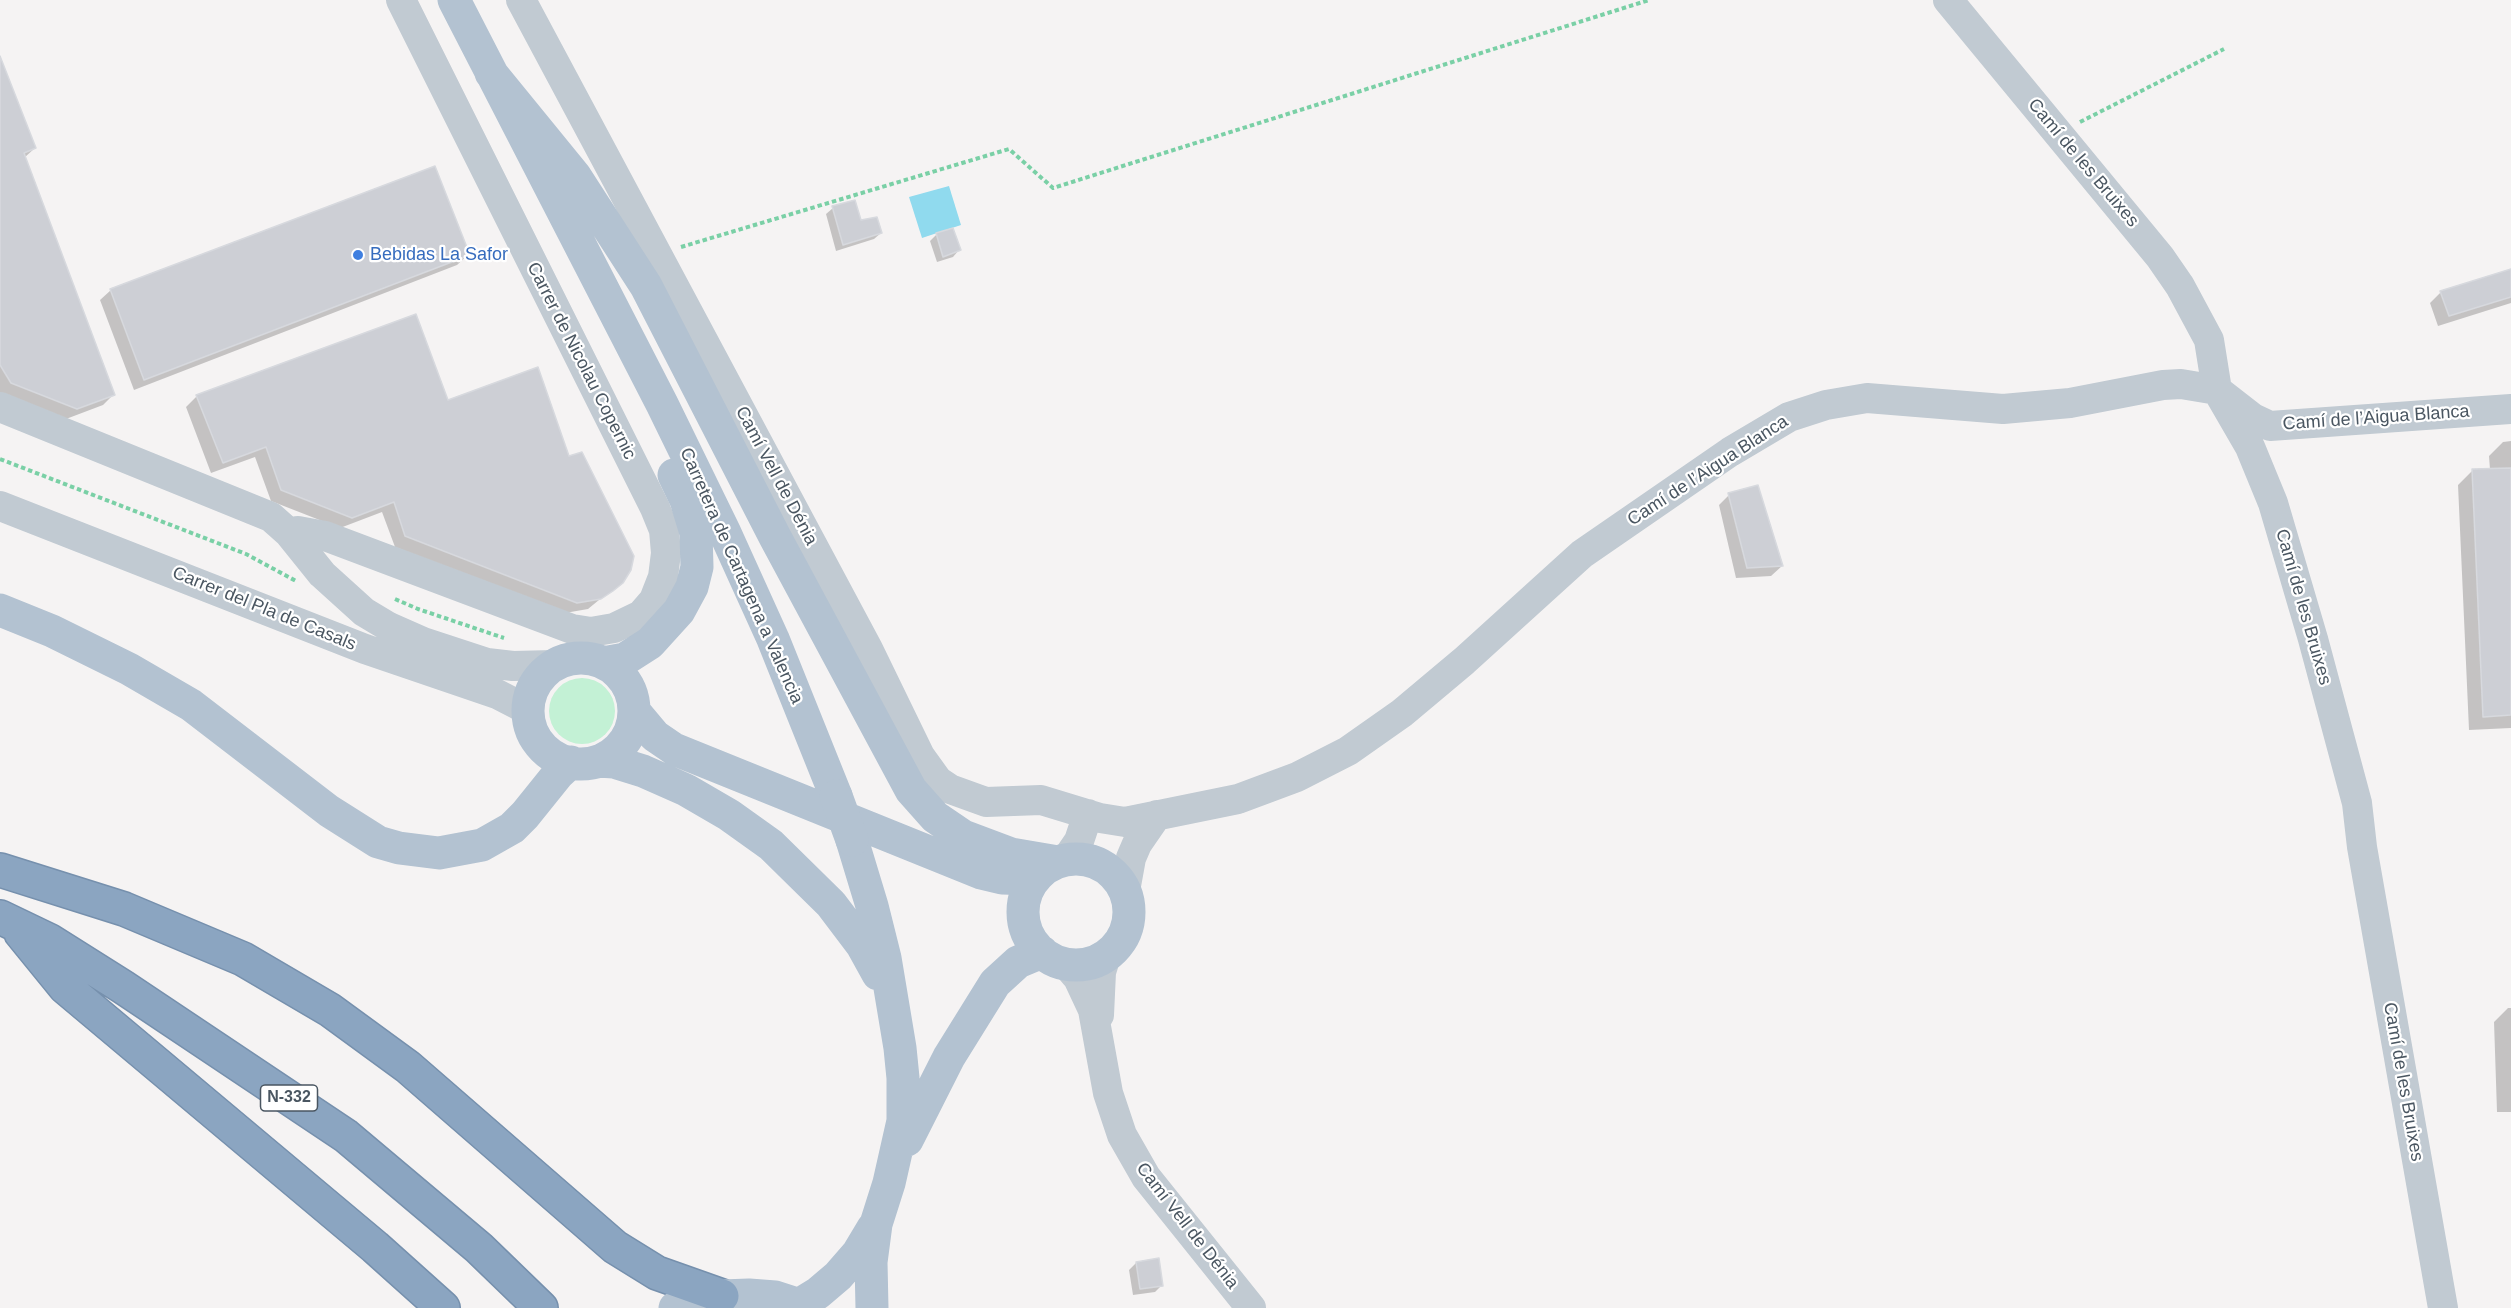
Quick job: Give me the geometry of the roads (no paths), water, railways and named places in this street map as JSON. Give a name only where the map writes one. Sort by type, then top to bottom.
[{"type":"highway","points":[[0,870],[124,909],[243,959],[330,1010],[408,1067],[615,1247],[657,1273],[722,1296]]},
{"type":"highway","points":[[6,920],[65,987],[375,1247],[443,1308]]},
{"type":"highway","name":"N-332","points":[[6,920],[50,941],[123,987],[346,1136],[479,1248],[541,1308]]},
{"type":"main road","name":"Carretera de Cartagena a Valencia","points":[[454,0],[662,404],[725,533],[773,639],[852,840],[872,906],[894,1008],[903,1078],[903,1121],[889,1183],[876,1224],[871,1262],[872,1308]]},
{"type":"main road","points":[[491,73],[535,189],[686,500],[696,533],[697,567],[692,587],[679,611],[642,650],[625,658],[603,663]]},
{"type":"main road","points":[[491,73],[575,176],[646,286],[769,526],[910,790],[935,817],[963,836],[1011,854],[1046,877]]},
{"type":"main road","points":[[0,610],[52,631],[119,664],[191,705],[329,811],[378,842],[399,848],[430,853],[460,851],[482,845],[512,828],[558,774],[595,758],[646,745],[674,749]]},
{"type":"main road","points":[[595,758],[631,730],[634,711],[628,685],[621,676],[603,663],[579,658],[554,666],[535,685],[528,710],[533,733],[539,743],[548,752],[595,758],[643,771],[686,790],[729,815],[771,845],[813,885],[846,923],[876,969],[894,1008]]},
{"type":"main road","points":[[634,711],[655,736],[674,749],[981,873],[1002,878],[1046,877],[1081,859],[1095,862],[1118,879],[1125,891],[1129,909],[1127,927],[1115,948],[1106,956],[1093,962],[1054,958],[1018,962],[1006,971],[971,1018],[914,1123],[889,1183]]},
{"type":"main road","points":[[536,800],[543,781],[544,763],[539,743]]},
{"type":"main road","points":[[1046,877],[1028,932],[1054,958]]},
{"type":"main road","name":"Carretera de Cartagena a Valencia","points":[[805,1306],[838,1276],[858,1253],[876,1224]]},
{"type":"main road","points":[[675,1308],[722,1296],[766,1296],[805,1306]]},
{"type":"street","name":"Carrer de Nicolau Copernic","points":[[289,533],[298,531],[325,536],[572,629],[591,632],[614,628],[640,615],[654,600],[663,577],[666,553],[664,530],[656,508],[401,0]]},
{"type":"street","name":"Camí Vell de Dénia","points":[[521,0],[868,649],[920,756],[938,781],[950,789],[987,802],[1041,800],[1125,822]]},
{"type":"street","name":"Camí de les Bruixes","points":[[1948,0],[2160,257],[2180,286],[2209,340],[2217,390],[2250,447],[2273,503],[2313,639],[2354,793],[2443,1308]]},
{"type":"street","name":"Camí de l’Aigua Blanca","points":[[1125,822],[1238,799],[1297,777],[1347,751],[1402,713],[1464,661],[1582,554],[1730,452],[1789,417],[1826,405],[1867,398],[2003,410],[2070,403],[2163,385],[2181,384],[2217,390],[2253,418],[2270,426],[2511,409]]},
{"type":"street","name":"Carrer del Pla de Casals","points":[[0,407],[256,510],[279,523],[322,574],[364,612],[389,627],[423,642],[487,663],[513,666],[554,666]]},
{"type":"street","name":"Carrer del Pla de Casals","points":[[0,506],[365,649],[497,694],[528,710]]},
{"type":"street","points":[[1046,877],[1079,841],[1088,814]]},
{"type":"street","points":[[1131,858],[1142,835],[1157,815]]},
{"type":"street","points":[[1125,822],[1131,839],[1131,858],[1125,891]]},
{"type":"street","name":"Camí Vell de Dénia","points":[[1099,1039],[1101,972],[1106,956]]},
{"type":"street","name":"Camí Vell de Dénia","points":[[1054,958],[1084,988],[1093,1010],[1108,1093],[1122,1135],[1134,1158],[1161,1197],[1251,1308]]},
{"type":"water","points":[[949,186],[961,225],[922,238],[909,197]]},
{"type":"place","name":"Bebidas La Safor","points":[[358,255]]}]
